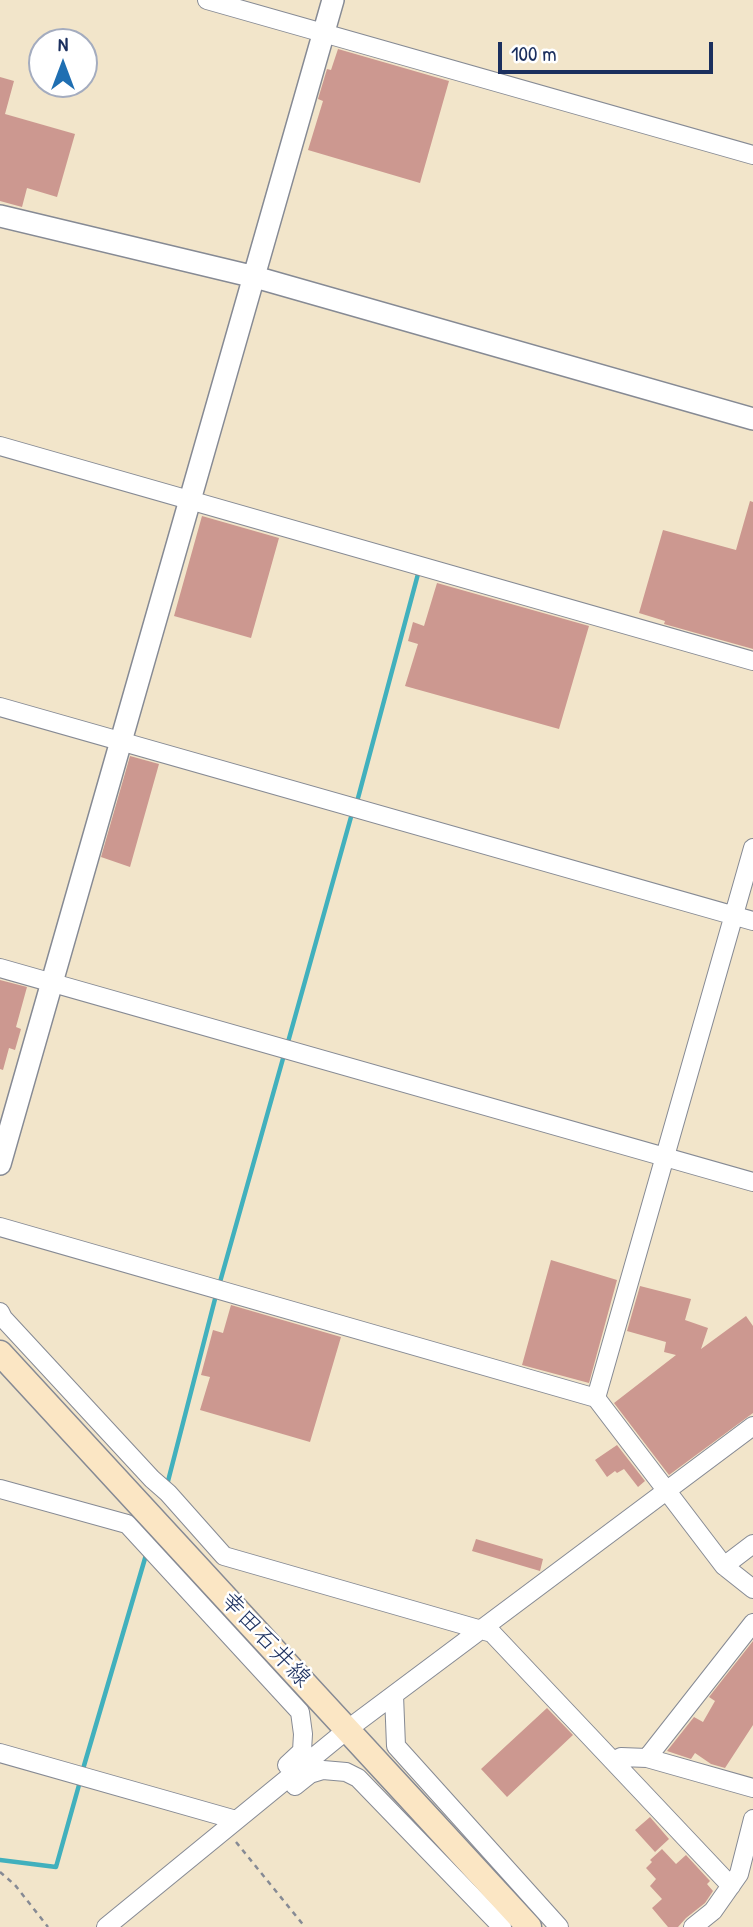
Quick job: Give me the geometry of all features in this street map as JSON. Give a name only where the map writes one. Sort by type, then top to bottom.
[{"type":"main road","name":"幸田石井線","points":[[0,1353],[529,1927]]},
{"type":"street","points":[[207,0],[753,155]]},
{"type":"street","points":[[0,1164],[333,0]]},
{"type":"street","points":[[0,216],[255,277],[753,419]]},
{"type":"street","points":[[0,446],[753,661]]},
{"type":"street","points":[[0,707],[753,921]]},
{"type":"street","points":[[596,1398],[753,848]]},
{"type":"street","points":[[0,968],[753,1182]]},
{"type":"street","points":[[0,1227],[596,1398],[724,1566],[753,1589]]},
{"type":"street","points":[[0,1312],[224,1556],[492,1633],[612,1761],[741,1879]]},
{"type":"street","points":[[106,1927],[348,1729],[753,1426]]},
{"type":"street","points":[[0,1489],[127,1524],[300,1712],[302,1751],[259,1788],[261,1799],[269,1804],[275,1803],[317,1771],[338,1770],[358,1777],[502,1927]]},
{"type":"street","points":[[724,1566],[753,1544]]},
{"type":"street","points":[[647,1758],[753,1623]]},
{"type":"street","points":[[394,1695],[396,1746],[559,1927]]},
{"type":"street","points":[[0,1753],[230,1824]]},
{"type":"street","points":[[612,1761],[621,1757],[647,1758],[753,1788]]},
{"type":"street","points":[[694,1927],[713,1911],[741,1879],[753,1819]]},
{"type":"path","points":[[230,1824],[305,1927]]},
{"type":"path","points":[[0,1872],[15,1885],[48,1927]]},
{"type":"building","points":[[338,49],[449,81],[420,183],[308,150],[323,101],[318,99],[327,69],[331,70]]},
{"type":"building","points":[[0,77],[14,81],[5,114],[75,134],[57,197],[27,188],[22,207],[0,201]]},
{"type":"building","points":[[750,501],[753,502],[753,649],[664,624],[665,621],[639,613],[663,530],[736,550]]},
{"type":"building","points":[[202,516],[279,538],[251,638],[174,616]]},
{"type":"building","points":[[437,583],[589,626],[559,729],[405,686],[418,644],[408,641],[413,622],[424,626]]},
{"type":"building","points":[[130,756],[159,764],[130,867],[101,857]]},
{"type":"building","points":[[0,980],[27,987],[16,1027],[21,1029],[15,1050],[9,1048],[3,1070],[0,1069]]},
{"type":"building","points":[[551,1260],[617,1280],[589,1383],[522,1365]]},
{"type":"building","points":[[640,1286],[691,1299],[685,1320],[708,1328],[701,1349],[746,1316],[753,1326],[753,1413],[669,1475],[614,1403],[676,1355],[664,1352],[666,1342],[627,1331]]},
{"type":"building","points":[[231,1305],[341,1337],[310,1442],[200,1410],[210,1377],[201,1375],[213,1330],[223,1333]]},
{"type":"building","points":[[617,1445],[645,1481],[638,1487],[624,1469],[607,1477],[595,1460]]},
{"type":"building","points":[[476,1539],[543,1559],[540,1571],[472,1551]]},
{"type":"building","points":[[753,1641],[753,1725],[725,1768],[711,1764],[695,1753],[691,1759],[667,1751],[694,1717],[703,1722],[715,1701],[709,1697]]},
{"type":"building","points":[[547,1708],[573,1735],[507,1797],[481,1769]]},
{"type":"building","points":[[650,1817],[669,1839],[655,1852],[635,1830]]},
{"type":"building","points":[[662,1849],[676,1864],[686,1855],[710,1881],[707,1884],[713,1891],[705,1903],[678,1927],[668,1927],[652,1908],[662,1899],[650,1886],[656,1879],[646,1868]]},
{"type":"waterway","points":[[358,798],[418,574]]},
{"type":"waterway","points":[[288,1042],[351,817]]},
{"type":"waterway","points":[[220,1282],[284,1055]]},
{"type":"waterway","points":[[167,1485],[215,1299]]},
{"type":"waterway","points":[[83,1769],[146,1555]]},
{"type":"waterway","points":[[0,1860],[56,1867],[79,1785]]}]
